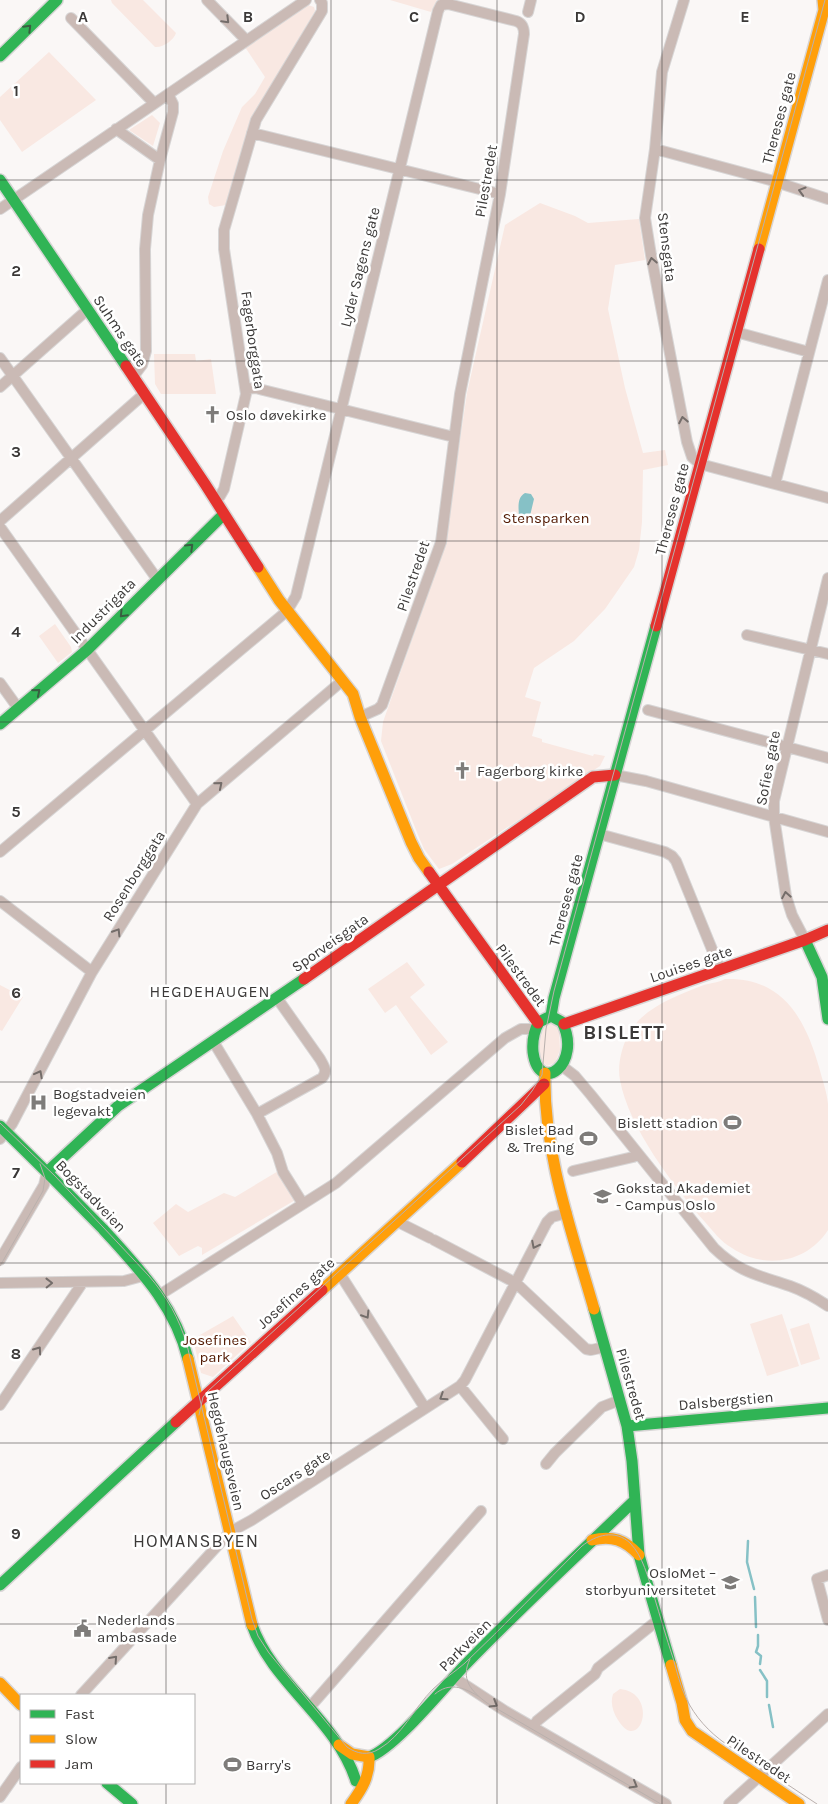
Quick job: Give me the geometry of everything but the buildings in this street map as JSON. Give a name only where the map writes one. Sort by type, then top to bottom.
[{"type":"street","points":[[0,40],[41,0]]},
{"type":"street","points":[[0,56],[57,0]]},
{"type":"street","points":[[206,0],[246,40]]},
{"type":"street","points":[[0,209],[306,0]]},
{"type":"street","name":"Fagerborggata","points":[[215,500],[224,489],[246,400],[246,389],[223,240],[224,230],[256,120],[322,11],[320,0]]},
{"type":"street","points":[[528,12],[531,0]]},
{"type":"street","name":"Stensgata","points":[[684,0],[662,72],[645,218],[687,442],[692,458],[700,464]]},
{"type":"street","name":"Lyder Sagens gate","points":[[287,611],[296,596],[439,7],[448,4],[516,20]]},
{"type":"street","name":"Thereses gate","points":[[551,1016],[554,998],[825,5]]},
{"type":"street","points":[[71,18],[154,103]]},
{"type":"street","name":"Pilestredet","points":[[516,20],[524,28],[524,34],[500,194],[460,394],[439,551],[382,705],[378,709],[360,717],[419,858],[536,1026]]},
{"type":"street","points":[[133,377],[142,365],[146,351],[145,249],[151,201],[173,112],[168,94]]},
{"type":"street","points":[[116,129],[160,160]]},
{"type":"street","points":[[252,133],[500,194]]},
{"type":"street","points":[[654,150],[828,199]]},
{"type":"street","name":"Suhms gate","points":[[0,180],[215,500]]},
{"type":"street","points":[[776,484],[828,280]]},
{"type":"street","points":[[0,387],[87,310]]},
{"type":"street","points":[[736,332],[809,352]]},
{"type":"street","points":[[0,358],[156,579]]},
{"type":"street","points":[[246,389],[256,388],[454,437]]},
{"type":"street","points":[[0,521],[144,394]]},
{"type":"street","points":[[700,464],[828,498]]},
{"type":"street","points":[[215,500],[287,611],[353,694],[360,717]]},
{"type":"street","name":"Industrigata","points":[[0,724],[87,650],[156,579],[224,515]]},
{"type":"street","points":[[0,527],[197,804]]},
{"type":"street","name":"Sofies gate","points":[[828,578],[774,801],[774,817],[788,906],[822,977],[828,1019]]},
{"type":"street","points":[[0,852],[287,611]]},
{"type":"street","points":[[747,635],[828,654]]},
{"type":"street","name":"Rosenborggata","points":[[2,1132],[12,1124],[92,972],[197,804],[342,681]]},
{"type":"street","points":[[0,683],[18,708]]},
{"type":"street","points":[[648,710],[828,758]]},
{"type":"street","points":[[615,775],[646,781],[828,832]]},
{"type":"street","name":"Sporveisgata","points":[[47,1172],[118,1106],[277,998],[593,777],[615,775]]},
{"type":"street","points":[[599,834],[665,852],[676,860],[720,969]]},
{"type":"street","points":[[0,901],[92,972]]},
{"type":"street","name":"Louises gate","points":[[564,1024],[805,940],[828,930]]},
{"type":"street","points":[[256,1114],[322,1078],[326,1070],[277,998]]},
{"type":"street","points":[[159,1292],[189,1276],[336,1183],[505,1038],[521,1028],[536,1026],[551,1016],[559,1019],[564,1024],[567,1041],[566,1054],[562,1066],[555,1072],[545,1078],[538,1066],[533,1053],[536,1026]]},
{"type":"street","points":[[213,1041],[278,1153],[284,1172],[303,1204]]},
{"type":"street","points":[[562,1066],[586,1088],[714,1248],[730,1262],[751,1274],[800,1290],[828,1306]]},
{"type":"street","name":"Pilestredet","points":[[545,1078],[546,1117],[567,1213],[627,1426],[631,1450],[639,1555],[682,1703],[697,1725],[702,1737],[800,1804]]},
{"type":"street","name":"Josefines gate","points":[[0,1585],[398,1222],[545,1078]]},
{"type":"street","name":"Bogstadveien","points":[[2,1132],[47,1172],[159,1292]]},
{"type":"street","points":[[573,1171],[633,1158],[638,1154]]},
{"type":"street","points":[[0,1260],[44,1185],[47,1172]]},
{"type":"street","name":"Oscars gate","points":[[82,1694],[230,1532],[252,1520],[460,1386],[465,1380],[547,1222],[552,1218],[567,1213]]},
{"type":"street","points":[[398,1222],[516,1283],[586,1349],[591,1350],[605,1347]]},
{"type":"street","points":[[0,1284],[129,1280],[144,1274]]},
{"type":"street","points":[[340,1274],[425,1408]]},
{"type":"street","points":[[0,1405],[83,1282]]},
{"type":"street","name":"Hegdehaugsveien","points":[[159,1292],[169,1306],[180,1329],[250,1618],[257,1640],[268,1658],[310,1707],[339,1745],[356,1782]]},
{"type":"street","points":[[460,1386],[503,1439]]},
{"type":"street","points":[[546,1464],[602,1407],[620,1400]]},
{"type":"street","name":"Dalsbergstien","points":[[627,1426],[828,1408]]},
{"type":"street","name":"Parkveien","points":[[369,1757],[378,1754],[399,1735],[453,1677],[635,1500]]},
{"type":"street","points":[[310,1707],[480,1510]]},
{"type":"street","points":[[592,1540],[606,1537],[618,1538],[639,1555]]},
{"type":"street","points":[[828,1575],[816,1579],[828,1620]]},
{"type":"street","points":[[534,1727],[537,1721],[595,1674],[598,1668],[658,1620]]},
{"type":"street","points":[[453,1677],[505,1711],[666,1804]]},
{"type":"street","points":[[0,1683],[20,1704]]},
{"type":"street","points":[[729,1804],[828,1714]]},
{"type":"street","name":"Hegdehaugsveien","points":[[339,1745],[352,1754],[369,1757]]},
{"type":"street","points":[[351,1804],[365,1784],[369,1757]]},
{"type":"street","points":[[0,1797],[20,1768]]},
{"type":"street","points":[[339,1804],[356,1782],[367,1773]]},
{"type":"street","points":[[108,1784],[132,1804]]},
{"type":"green space","points":[[111,0],[143,0],[176,33],[175,36],[165,45],[155,47]]},
{"type":"green space","points":[[390,0],[437,0],[431,12]]},
{"type":"green space","points":[[308,5],[314,7],[315,11],[249,129],[226,205],[214,207],[209,204],[208,197],[223,151],[242,107],[255,94],[265,77],[245,47]]},
{"type":"green space","points":[[49,52],[96,100],[22,152],[0,120],[0,97]]},
{"type":"green space","points":[[152,115],[160,123],[153,146],[129,130]]},
{"type":"green space","name":"Stensparken","points":[[540,203],[588,223],[639,219],[645,260],[615,265],[608,309],[625,388],[643,453],[665,450],[668,465],[643,470],[642,522],[639,550],[634,567],[605,609],[574,641],[534,668],[525,697],[541,702],[532,736],[542,739],[542,742],[593,756],[594,754],[605,756],[600,766],[452,864],[439,869],[424,849],[381,741],[383,722],[444,548],[467,393],[505,225]]},
{"type":"green space","points":[[154,354],[195,354],[196,361],[211,359],[216,394],[161,394],[155,384]]},
{"type":"green space","points":[[55,624],[71,647],[72,652],[58,663],[39,636]]},
{"type":"green space","points":[[407,962],[425,985],[410,997],[448,1042],[431,1055],[396,1005],[385,1013],[368,989]]},
{"type":"green space","name":"Bislett stadion","points":[[725,979],[745,980],[762,985],[776,993],[788,1004],[806,1032],[827,1095],[828,1230],[809,1250],[784,1260],[771,1261],[744,1255],[728,1246],[717,1236],[680,1192],[642,1136],[632,1117],[620,1080],[620,1062],[624,1044],[635,1024],[643,1016],[673,998],[704,985]]},
{"type":"green space","points":[[0,985],[23,997],[2,1031],[0,1030]]},
{"type":"green space","points":[[553,1023],[559,1030],[560,1050],[555,1063],[547,1066],[541,1058],[540,1043],[544,1027]]},
{"type":"green space","points":[[280,1170],[297,1199],[202,1255],[202,1248],[198,1246],[179,1256],[153,1223],[176,1204],[188,1212],[224,1193],[235,1197]]},
{"type":"green space","points":[[782,1314],[799,1366],[767,1376],[750,1324]]},
{"type":"green space","name":"Josefines park","points":[[233,1316],[251,1342],[213,1377],[201,1373],[193,1339]]},
{"type":"green space","points":[[809,1323],[820,1359],[801,1365],[790,1329]]},
{"type":"green space","points":[[620,1689],[632,1693],[640,1701],[643,1710],[639,1727],[633,1731],[626,1729],[613,1711],[613,1694]]},
{"type":"water","points":[[525,493],[531,494],[534,499],[529,520],[519,519],[519,501]]},
{"type":"waterway","points":[[748,1541],[747,1562],[754,1589]]},
{"type":"waterway","points":[[755,1597],[756,1627]]},
{"type":"waterway","points":[[758,1635],[756,1652],[761,1656],[760,1664]]},
{"type":"waterway","points":[[760,1670],[767,1681],[767,1697]]},
{"type":"waterway","points":[[769,1705],[773,1727]]},
{"type":"tram line","points":[[199,1415],[203,1397],[208,1391],[521,1105],[542,1075],[546,1029],[554,991],[825,0]]},
{"type":"tram line","points":[[0,1123],[55,1176],[149,1276],[172,1308],[187,1345],[252,1619],[258,1636],[269,1653],[347,1747],[359,1753],[367,1753],[375,1751],[387,1743],[401,1729],[433,1689],[465,1663],[582,1546],[593,1539],[612,1535],[618,1536],[630,1543],[642,1561],[682,1688],[698,1718],[726,1744],[817,1804]]},
{"type":"tram line","points":[[0,1266],[43,1191],[45,1178],[40,1164]]},
{"type":"tram line","points":[[470,1659],[467,1666],[467,1679],[476,1694],[487,1703],[661,1804]]},
{"type":"tram line","points":[[435,1694],[440,1690],[456,1687],[478,1696]]},
{"type":"traffic: fast","points":[[0,56],[57,0]]},
{"type":"traffic: fast","points":[[0,180],[126,366]]},
{"type":"traffic: fast","points":[[0,724],[87,650],[223,515]]},
{"type":"traffic: fast","points":[[551,1016],[554,998],[656,626]]},
{"type":"traffic: fast","points":[[805,940],[822,977],[828,1019]]},
{"type":"traffic: fast","points":[[47,1172],[118,1106],[304,979]]},
{"type":"traffic: fast","points":[[551,1016],[562,1022],[567,1037],[567,1050],[564,1061],[558,1069],[550,1073],[543,1072],[537,1065],[533,1052],[533,1040],[539,1022],[551,1016]]},
{"type":"traffic: fast","points":[[0,1126],[103,1229],[142,1273],[165,1305],[182,1340],[188,1359]]},
{"type":"traffic: fast","points":[[594,1309],[627,1426],[632,1461],[639,1555],[671,1665]]},
{"type":"traffic: fast","points":[[627,1426],[828,1408]]},
{"type":"traffic: fast","points":[[0,1585],[176,1422]]},
{"type":"traffic: fast","points":[[369,1757],[379,1752],[405,1730],[465,1665],[635,1500]]},
{"type":"traffic: fast","points":[[252,1625],[261,1646],[274,1665],[335,1739],[347,1759],[356,1781]]},
{"type":"traffic: fast","points":[[108,1784],[132,1804]]},
{"type":"traffic: slow","points":[[759,249],[824,10],[823,0]]},
{"type":"traffic: slow","points":[[258,567],[279,600],[353,694],[360,717],[411,842],[429,872]]},
{"type":"traffic: slow","points":[[545,1073],[549,1133],[560,1192],[594,1309]]},
{"type":"traffic: slow","points":[[322,1290],[462,1162]]},
{"type":"traffic: slow","points":[[188,1359],[252,1625]]},
{"type":"traffic: slow","points":[[592,1540],[606,1538],[618,1540],[629,1546],[639,1555]]},
{"type":"traffic: slow","points":[[671,1665],[685,1720],[692,1731],[799,1804]]},
{"type":"traffic: slow","points":[[0,1683],[20,1704]]},
{"type":"traffic: slow","points":[[339,1745],[352,1754],[369,1757],[368,1770],[364,1782],[351,1804]]},
{"type":"traffic: jam","points":[[656,626],[759,249]]},
{"type":"traffic: jam","points":[[126,366],[258,567]]},
{"type":"traffic: jam","points":[[304,979],[593,777],[615,775]]},
{"type":"traffic: jam","points":[[429,872],[538,1023]]},
{"type":"traffic: jam","points":[[564,1024],[805,940],[828,930]]},
{"type":"traffic: jam","points":[[462,1162],[544,1084]]},
{"type":"traffic: jam","points":[[176,1422],[322,1290]]},
{"type":"place","name":"Oslo døvekirke","points":[[212,415]]},
{"type":"place","name":"Fagerborg kirke","points":[[463,771]]},
{"type":"place","name":"Bogstadveien legevakt","points":[[39,1103]]},
{"type":"place","name":"Bislett stadion","points":[[732,1123]]},
{"type":"place","name":"Bislet Bad & Trening","points":[[588,1139]]},
{"type":"place","name":"Gokstad Akademiet - Campus Oslo","points":[[602,1197]]},
{"type":"place","name":"OsloMet – storbyuniversitetet","points":[[730,1582]]},
{"type":"place","name":"Nederlands ambassade","points":[[83,1629]]},
{"type":"place","name":"Barry's","points":[[232,1765]]},
{"type":"district","name":"HEGDEHAUGEN","points":[[210,991]]},
{"type":"district","name":"BISLETT","points":[[624,1032]]},
{"type":"district","name":"HOMANSBYEN","points":[[196,1541]]}]
